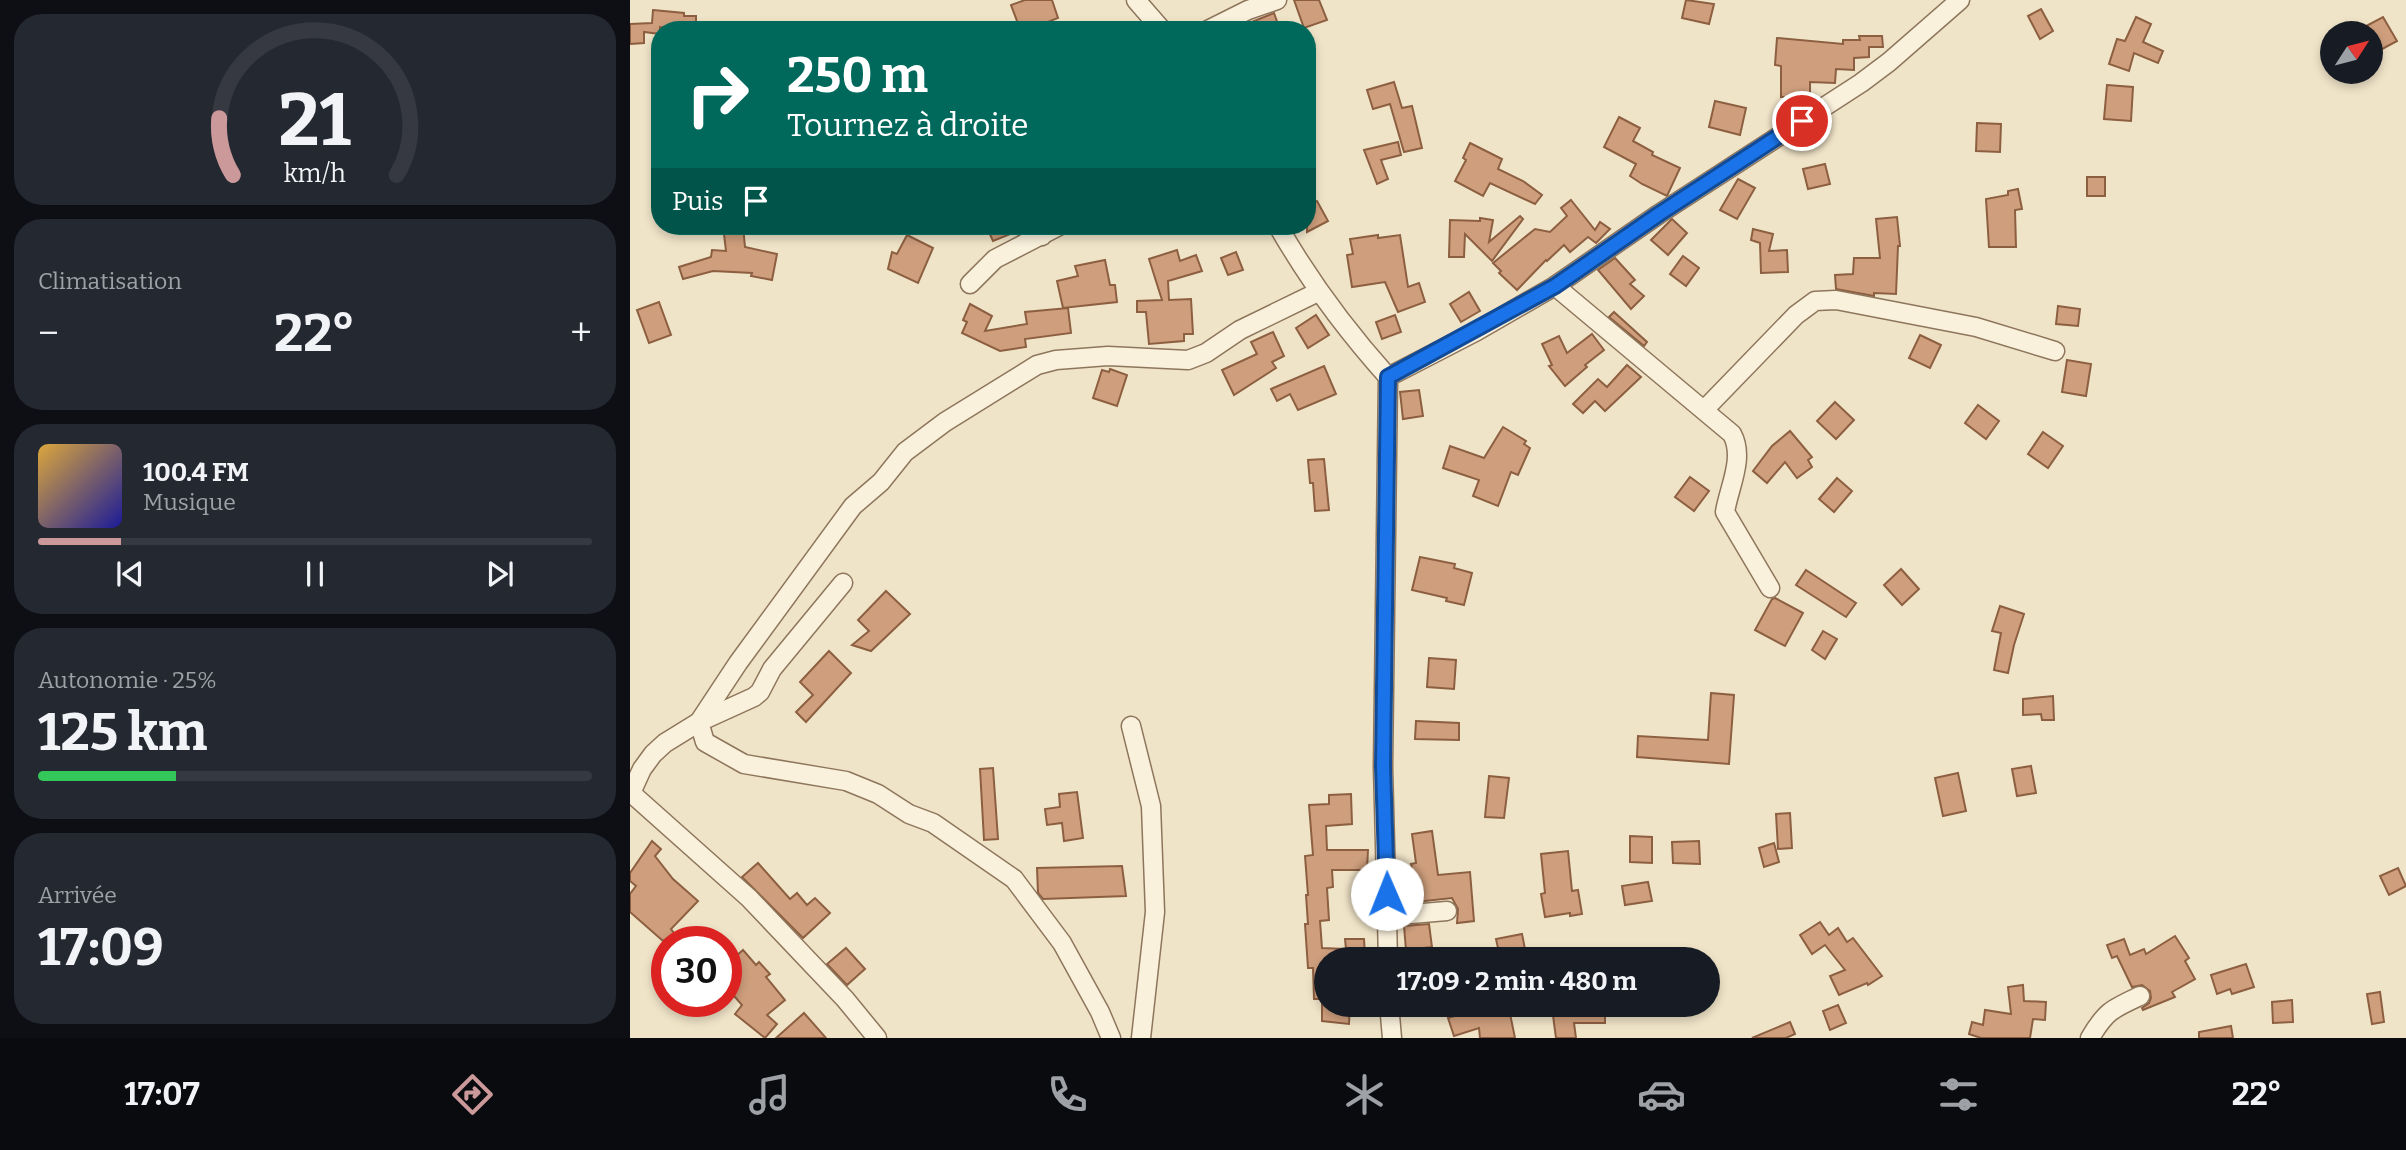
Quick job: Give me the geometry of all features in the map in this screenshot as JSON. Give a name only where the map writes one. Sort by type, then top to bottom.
[{"type":"street","points":[[1136,0],[1154,21]]},
{"type":"street","points":[[1226,21],[1277,0]]},
{"type":"street","points":[[1388,377],[1555,286],[1659,214],[1861,83],[1960,0]]},
{"type":"street","points":[[1283,235],[1318,292],[1348,332],[1388,377],[1383,766],[1388,947]]},
{"type":"street","points":[[970,284],[995,259],[1042,236]]},
{"type":"street","points":[[1555,286],[1732,434],[1737,444],[1738,457],[1725,512],[1769,588]]},
{"type":"street","points":[[699,722],[738,663],[853,506],[881,482],[905,452],[945,422],[1037,365],[1056,360],[1108,356],[1188,360],[1206,353],[1240,330],[1318,292]]},
{"type":"street","points":[[1704,410],[1796,316],[1815,301],[1836,300],[1976,327],[2055,351]]},
{"type":"street","points":[[843,583],[772,669],[760,692],[699,722],[665,743],[642,769],[631,793],[748,898],[845,999],[877,1038]]},
{"type":"street","points":[[699,722],[705,742],[744,764],[846,781],[868,790],[909,814],[933,823],[1014,879],[1062,943],[1100,1012],[1111,1038]]},
{"type":"street","points":[[1130,726],[1151,806],[1155,912],[1141,1038]]},
{"type":"street","points":[[1387,916],[1447,911]]},
{"type":"street","points":[[2090,1038],[2111,1009],[2140,996]]},
{"type":"street","points":[[1390,1017],[1392,1038]]},
{"type":"building","points":[[1025,0],[1052,0],[1058,18],[1050,21],[1017,21],[1011,5]]},
{"type":"building","points":[[1294,0],[1319,0],[1327,20],[1316,24],[1316,21],[1302,21]]},
{"type":"building","points":[[1686,0],[1714,4],[1709,24],[1682,18]]},
{"type":"building","points":[[2041,9],[2053,31],[2040,39],[2028,16]]},
{"type":"building","points":[[653,10],[696,16],[696,21],[652,21]]},
{"type":"building","points":[[1274,13],[1277,21],[1254,21]]},
{"type":"building","points":[[2136,17],[2151,24],[2143,42],[2163,51],[2158,63],[2134,53],[2129,71],[2109,64],[2117,39],[2125,41]]},
{"type":"building","points":[[2383,17],[2397,41],[2384,48],[2384,21],[2376,21]]},
{"type":"building","points":[[651,23],[651,33],[644,32],[644,43],[630,44],[630,24]]},
{"type":"building","points":[[1859,36],[1882,36],[1883,47],[1869,47],[1869,57],[1854,58],[1854,70],[1836,69],[1835,83],[1810,82],[1810,97],[1781,97],[1781,66],[1775,65],[1777,38],[1843,44],[1843,40],[1860,40]]},
{"type":"building","points":[[1394,82],[1402,108],[1412,106],[1422,148],[1404,152],[1390,104],[1373,109],[1367,90]]},
{"type":"building","points":[[2107,85],[2133,87],[2131,121],[2104,119]]},
{"type":"building","points":[[1715,101],[1746,108],[1740,135],[1709,127]]},
{"type":"building","points":[[1619,117],[1640,128],[1633,141],[1653,152],[1652,155],[1680,168],[1667,196],[1630,176],[1636,164],[1604,147]]},
{"type":"building","points":[[1977,123],[2001,124],[2000,152],[1976,151]]},
{"type":"building","points":[[1398,142],[1401,155],[1381,160],[1388,179],[1377,184],[1364,150]]},
{"type":"building","points":[[1470,143],[1502,159],[1498,169],[1523,181],[1542,195],[1535,204],[1490,183],[1483,196],[1455,181],[1466,160],[1463,158]]},
{"type":"building","points":[[1825,164],[1830,184],[1808,189],[1803,169]]},
{"type":"building","points":[[2087,177],[2105,177],[2105,196],[2087,196]]},
{"type":"building","points":[[1738,179],[1755,188],[1737,219],[1720,210]]},
{"type":"building","points":[[2018,189],[2022,209],[2015,210],[2016,247],[1989,247],[1986,199],[2008,195],[2008,191]]},
{"type":"building","points":[[1571,200],[1595,230],[1600,222],[1610,229],[1596,243],[1588,237],[1570,252],[1564,245],[1517,290],[1499,273],[1501,271],[1493,263],[1535,229],[1550,232],[1567,216],[1561,208]]},
{"type":"building","points":[[1316,202],[1328,221],[1316,227]]},
{"type":"building","points":[[1520,216],[1523,219],[1492,261],[1465,234],[1464,257],[1449,257],[1450,220],[1493,220],[1489,242]]},
{"type":"building","points":[[1897,217],[1900,246],[1896,294],[1874,293],[1874,296],[1836,289],[1835,275],[1853,274],[1854,258],[1880,258],[1876,219]]},
{"type":"building","points":[[1672,219],[1687,233],[1668,255],[1651,240]]},
{"type":"building","points":[[1753,229],[1773,234],[1769,251],[1787,250],[1788,272],[1761,273],[1760,243],[1751,240]]},
{"type":"building","points":[[724,235],[744,235],[745,247],[777,254],[772,280],[751,276],[752,273],[713,271],[683,279],[679,267],[711,257],[712,250],[726,251]]},
{"type":"building","points":[[907,235],[933,248],[918,283],[888,269],[892,252],[897,254]]},
{"type":"building","points":[[990,235],[1008,235],[993,241]]},
{"type":"building","points":[[1378,235],[1378,238],[1400,235],[1408,287],[1419,283],[1425,302],[1398,312],[1385,282],[1352,287],[1347,255],[1353,254],[1350,239]]},
{"type":"building","points":[[1177,250],[1180,261],[1196,255],[1202,271],[1168,281],[1169,300],[1191,299],[1193,334],[1184,334],[1184,341],[1149,344],[1146,312],[1137,312],[1137,301],[1162,300],[1149,259]]},
{"type":"building","points":[[1236,252],[1243,270],[1228,275],[1221,258]]},
{"type":"building","points":[[1683,256],[1699,268],[1686,286],[1670,274]]},
{"type":"building","points":[[1615,258],[1635,280],[1630,284],[1644,296],[1631,309],[1598,270]]},
{"type":"building","points":[[1105,260],[1110,285],[1115,285],[1117,302],[1063,308],[1057,281],[1078,276],[1075,266]]},
{"type":"building","points":[[1469,292],[1480,311],[1461,322],[1450,304]]},
{"type":"building","points":[[659,302],[671,335],[649,343],[637,310]]},
{"type":"building","points":[[970,304],[992,316],[985,331],[1027,324],[1025,312],[1068,308],[1071,333],[1025,339],[1026,347],[1000,351],[962,333],[967,322],[963,320]]},
{"type":"building","points":[[2058,306],[2080,309],[2078,326],[2056,324]]},
{"type":"building","points":[[1614,312],[1647,342],[1644,346],[1609,317]]},
{"type":"building","points":[[1316,315],[1329,335],[1308,348],[1296,328]]},
{"type":"building","points":[[1395,315],[1401,332],[1382,339],[1376,322]]},
{"type":"building","points":[[1273,332],[1284,356],[1272,362],[1276,368],[1234,395],[1222,370],[1257,354],[1251,342]]},
{"type":"building","points":[[1592,334],[1604,350],[1565,386],[1549,366],[1552,365],[1542,344],[1559,336],[1567,353]]},
{"type":"building","points":[[1920,335],[1941,345],[1930,368],[1909,358]]},
{"type":"building","points":[[2067,360],[2091,364],[2086,396],[2062,392]]},
{"type":"building","points":[[1627,365],[1641,377],[1605,411],[1595,401],[1583,413],[1573,404],[1598,379],[1607,387]]},
{"type":"building","points":[[1324,366],[1336,394],[1298,410],[1290,394],[1277,401],[1271,389]]},
{"type":"building","points":[[1110,369],[1127,375],[1117,406],[1093,398],[1102,370],[1109,372]]},
{"type":"building","points":[[1419,390],[1423,416],[1403,419],[1400,392]]},
{"type":"building","points":[[1835,402],[1854,420],[1836,439],[1817,421]]},
{"type":"building","points":[[1978,405],[1999,421],[1986,439],[1965,423]]},
{"type":"building","points":[[1503,427],[1526,441],[1524,444],[1530,448],[1518,475],[1511,472],[1498,506],[1473,496],[1479,480],[1443,468],[1450,446],[1484,458]]},
{"type":"building","points":[[1790,431],[1812,457],[1808,460],[1812,467],[1797,478],[1785,462],[1767,483],[1753,471],[1772,446]]},
{"type":"building","points":[[2043,432],[2063,446],[2048,468],[2028,454]]},
{"type":"building","points":[[1324,459],[1329,510],[1315,511],[1308,460]]},
{"type":"building","points":[[1690,477],[1709,491],[1694,511],[1675,497]]},
{"type":"building","points":[[1837,478],[1852,491],[1834,512],[1819,499]]},
{"type":"building","points":[[1420,557],[1455,564],[1454,568],[1472,573],[1464,605],[1412,590]]},
{"type":"building","points":[[1901,569],[1919,589],[1902,605],[1884,585]]},
{"type":"building","points":[[1806,570],[1856,603],[1846,617],[1796,585]]},
{"type":"building","points":[[886,591],[910,614],[871,651],[852,645],[869,631],[858,620]]},
{"type":"building","points":[[1775,598],[1803,613],[1785,646],[1755,630]]},
{"type":"building","points":[[2000,606],[2024,614],[2008,673],[1994,670],[2001,633],[1992,631]]},
{"type":"building","points":[[1823,631],[1837,639],[1825,659],[1812,650]]},
{"type":"building","points":[[829,651],[851,673],[806,722],[796,712],[813,695],[800,682]]},
{"type":"building","points":[[1429,658],[1456,660],[1454,689],[1427,687]]},
{"type":"building","points":[[1711,693],[1734,695],[1729,764],[1637,757],[1638,736],[1708,740]]},
{"type":"building","points":[[2053,696],[2054,720],[2042,720],[2041,714],[2023,715],[2023,699]]},
{"type":"building","points":[[1416,721],[1459,723],[1459,740],[1415,739]]},
{"type":"building","points":[[2031,766],[2036,793],[2017,796],[2012,769]]},
{"type":"building","points":[[993,768],[998,839],[984,840],[980,769]]},
{"type":"building","points":[[1958,773],[1966,811],[1943,816],[1935,778]]},
{"type":"building","points":[[1489,776],[1509,778],[1504,818],[1485,817]]},
{"type":"building","points":[[1077,792],[1083,838],[1064,841],[1062,823],[1047,825],[1045,809],[1060,807],[1059,794]]},
{"type":"building","points":[[1351,794],[1352,824],[1326,826],[1327,850],[1368,850],[1367,870],[1332,870],[1333,887],[1327,888],[1329,920],[1320,921],[1322,947],[1314,947],[1314,999],[1313,968],[1308,968],[1305,924],[1308,924],[1308,895],[1305,856],[1313,855],[1309,805],[1329,804],[1329,795]]},
{"type":"building","points":[[1790,813],[1792,848],[1778,849],[1776,814]]},
{"type":"building","points":[[1432,831],[1438,875],[1470,872],[1474,921],[1457,923],[1458,909],[1452,898],[1398,904],[1398,892],[1417,889],[1411,864],[1416,863],[1412,834]]},
{"type":"building","points":[[1630,836],[1652,837],[1652,863],[1630,862]]},
{"type":"building","points":[[652,841],[661,849],[655,856],[673,879],[698,901],[674,926],[651,926],[651,930],[630,912],[630,894],[636,886],[630,881],[630,873]]},
{"type":"building","points":[[1699,841],[1700,864],[1673,863],[1672,842]]},
{"type":"building","points":[[1774,843],[1779,862],[1764,867],[1759,848]]},
{"type":"building","points":[[1568,851],[1572,891],[1578,890],[1582,914],[1545,917],[1541,894],[1545,893],[1541,854]]},
{"type":"building","points":[[758,863],[790,899],[797,893],[807,905],[815,898],[830,913],[803,938],[742,877]]},
{"type":"building","points":[[1122,866],[1126,896],[1043,899],[1038,893],[1037,868]]},
{"type":"building","points":[[2398,868],[2406,886],[2389,895],[2380,876]]},
{"type":"building","points":[[1648,882],[1652,901],[1625,905],[1622,886]]},
{"type":"building","points":[[1820,922],[1829,935],[1838,928],[1847,942],[1853,938],[1882,976],[1868,985],[1867,983],[1839,995],[1830,976],[1845,970],[1825,945],[1812,954],[1800,935]]},
{"type":"building","points":[[1429,924],[1432,947],[1406,947],[1404,926]]},
{"type":"building","points":[[1522,934],[1525,947],[1498,947],[1496,939]]},
{"type":"building","points":[[2175,936],[2189,958],[2185,961],[2195,979],[2172,992],[2175,997],[2143,1010],[2151,998],[2150,991],[2142,985],[2132,987],[2117,956],[2112,958],[2107,945],[2124,939],[2130,955],[2144,949],[2146,954]]},
{"type":"building","points":[[1345,939],[1364,939],[1364,947],[1346,947]]},
{"type":"building","points":[[846,948],[865,969],[847,985],[827,964]]},
{"type":"building","points":[[742,951],[756,965],[759,962],[770,974],[766,977],[785,1000],[767,1015],[777,1024],[765,1038],[739,1017],[742,1017]]},
{"type":"building","points":[[2246,964],[2254,987],[2232,994],[2230,989],[2217,994],[2211,975]]},
{"type":"building","points":[[2023,985],[2024,1001],[2046,1002],[2045,1020],[2033,1019],[2030,1038],[1981,1038],[1969,1034],[1972,1022],[1983,1025],[1985,1010],[2011,1014],[2008,987]]},
{"type":"building","points":[[2380,992],[2384,1022],[2372,1024],[2367,994]]},
{"type":"building","points":[[2292,1000],[2293,1022],[2273,1023],[2272,1002]]},
{"type":"building","points":[[1838,1005],[1846,1023],[1830,1030],[1823,1011]]},
{"type":"building","points":[[804,1013],[826,1038],[776,1038]]},
{"type":"building","points":[[1322,1017],[1349,1017],[1349,1024],[1322,1021]]},
{"type":"building","points":[[1511,1017],[1515,1038],[1480,1038],[1479,1028],[1454,1036],[1448,1018]]},
{"type":"building","points":[[1553,1017],[1605,1017],[1605,1023],[1574,1023],[1576,1038],[1556,1038]]},
{"type":"building","points":[[1790,1022],[1795,1034],[1786,1038],[1752,1038]]},
{"type":"building","points":[[2231,1026],[2233,1038],[2199,1038],[2199,1032]]},
{"type":"route","points":[[1387,894],[1383,766],[1388,377],[1477,331],[1555,286],[1659,214],[1802,121]]}]
